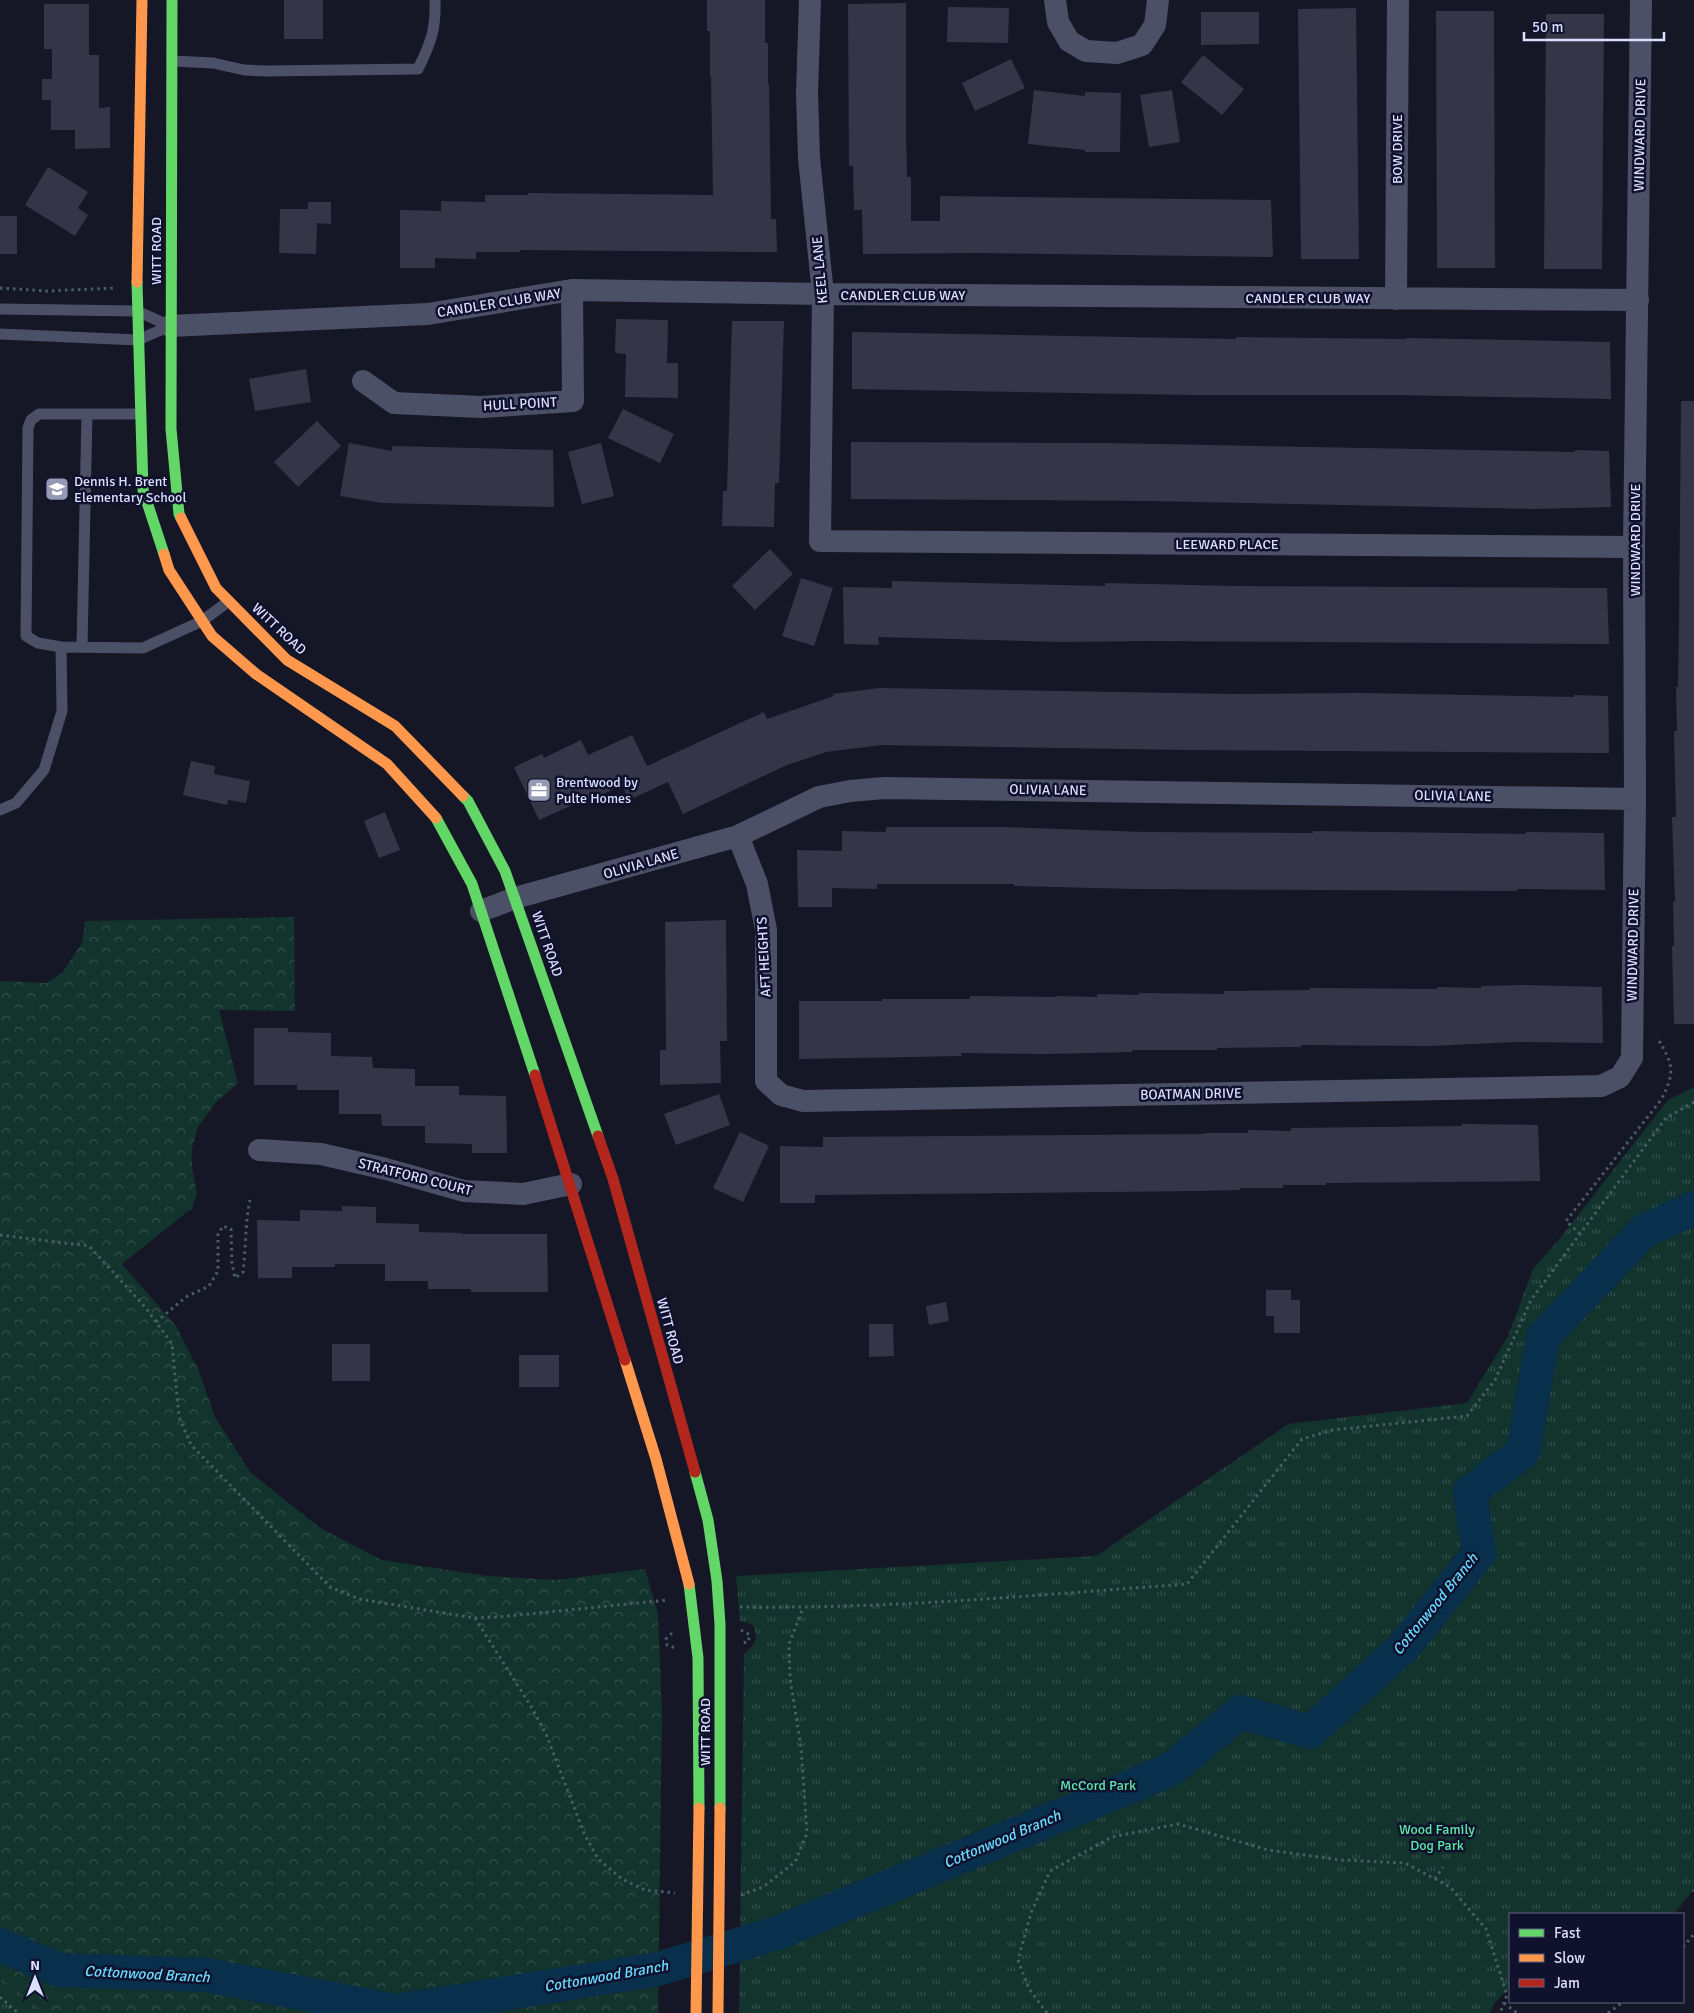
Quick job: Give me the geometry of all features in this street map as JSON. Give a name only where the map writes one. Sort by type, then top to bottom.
[{"type":"street","name":"WITT ROAD","points":[[142,0],[149,61],[137,311],[143,490],[169,570],[212,636],[256,674],[314,709],[387,764],[433,813],[472,884],[575,1182],[653,1450],[689,1584],[698,1658],[696,2013]]},
{"type":"street","name":"WITT ROAD","points":[[172,0],[171,429],[179,514],[216,588],[287,660],[328,690],[395,726],[468,801],[505,870],[606,1172],[708,1520],[720,1624],[718,2013]]},
{"type":"street","name":"KEEL LANE","points":[[810,0],[807,94],[809,158],[824,294],[820,541]]},
{"type":"street","points":[[1055,0],[1058,22],[1069,41],[1086,51],[1117,54],[1142,45],[1155,25],[1158,0]]},
{"type":"street","name":"BOW DRIVE","points":[[1396,298],[1398,0]]},
{"type":"street","name":"WINDWARD DRIVE","points":[[1620,1077],[1632,1058],[1635,799],[1634,547],[1641,0]]},
{"type":"street","points":[[149,61],[172,61]]},
{"type":"street","name":"CANDLER CLUB WAY","points":[[170,326],[428,314],[572,290],[824,294],[1638,300]]},
{"type":"street","name":"HULL POINT","points":[[364,381],[394,403],[481,407],[573,401],[572,290]]},
{"type":"street","name":"LEEWARD PLACE","points":[[820,541],[1634,547]]},
{"type":"street","name":"OLIVIA LANE","points":[[481,911],[515,898],[738,836],[819,797],[850,791],[884,788],[1635,799]]},
{"type":"street","name":"AFT HEIGHTS","points":[[738,836],[757,884],[766,930],[766,1082]]},
{"type":"street","name":"BOATMAN DRIVE","points":[[766,1082],[781,1096],[803,1101],[1601,1086],[1620,1077]]},
{"type":"street","name":"STRATFORD COURT","points":[[259,1150],[322,1154],[386,1169],[464,1191],[523,1194],[575,1182]]},
{"type":"lane","points":[[172,61],[213,63],[244,70],[266,72],[418,69],[430,45],[436,22],[435,0]]},
{"type":"lane","points":[[0,309],[137,311],[170,326]]},
{"type":"lane","points":[[0,334],[138,340],[170,326]]},
{"type":"lane","points":[[141,414],[39,414],[31,420],[28,428],[24,631],[26,636],[38,643],[61,647],[143,648],[202,620],[229,601]]},
{"type":"lane","points":[[82,647],[87,414]]},
{"type":"lane","points":[[0,810],[16,803],[44,770],[62,711],[61,647]]},
{"type":"path","points":[[0,288],[46,291],[119,288]]},
{"type":"path","points":[[1580,1234],[1566,1221],[1661,1100],[1671,1080],[1668,1057],[1657,1037]]},
{"type":"path","points":[[733,1607],[803,1608],[932,1602],[1187,1584],[1302,1440],[1333,1430],[1467,1416],[1495,1380],[1531,1300],[1666,1118],[1694,1102]]},
{"type":"path","points":[[156,1322],[186,1297],[209,1286],[218,1271],[218,1234],[223,1226],[231,1229],[232,1263],[235,1278],[243,1272],[250,1200]]},
{"type":"path","points":[[0,1235],[89,1246],[146,1308],[172,1344],[179,1417],[191,1445],[330,1587],[359,1599],[474,1618],[669,1600]]},
{"type":"path","points":[[1047,2013],[1029,1989],[1018,1960],[1031,1912],[1050,1871],[1112,1837],[1178,1824],[1268,1850],[1341,1860],[1404,1863],[1450,1887],[1486,1929],[1507,1995],[1500,2013]]},
{"type":"path","points":[[1435,1879],[1443,1867]]},
{"type":"path","points":[[1684,1946],[1694,1934]]},
{"type":"path","points":[[0,1997],[18,2013]]},
{"type":"path","points":[[1504,2003],[1517,2013]]},
{"type":"path","points":[[1608,2013],[1622,2003]]},
{"type":"green space","points":[[294,917],[295,1011],[219,1010],[238,1083],[216,1102],[198,1127],[192,1148],[192,1168],[197,1193],[192,1208],[122,1264],[176,1326],[199,1371],[215,1417],[250,1472],[320,1528],[382,1560],[488,1576],[556,1580],[645,1569],[658,1614],[662,1713],[658,2013],[46,2013],[0,1978],[0,981],[46,983],[62,973],[82,943],[85,921]]},
{"type":"green space","name":"McCord Park","points":[[1694,1087],[1694,1889],[1675,1913],[1509,1913],[1509,1989],[1495,2002],[1490,2013],[739,2013],[744,1654],[753,1645],[756,1634],[752,1624],[740,1621],[736,1576],[1096,1556],[1288,1424],[1467,1403],[1508,1336],[1533,1269],[1561,1237],[1668,1100]]},
{"type":"green space","points":[[0,1978],[46,2013],[0,2013]]},
{"type":"building","points":[[284,0],[323,0],[323,39],[284,39]]},
{"type":"building","points":[[707,0],[765,0],[765,43],[768,43],[771,219],[776,219],[777,252],[520,250],[520,252],[476,252],[476,259],[435,258],[435,268],[400,268],[400,210],[441,211],[441,201],[485,202],[485,195],[528,195],[528,193],[713,195],[710,31],[707,31]]},
{"type":"building","points":[[906,3],[907,177],[911,177],[911,221],[940,221],[940,196],[1271,200],[1273,257],[975,253],[863,254],[862,210],[854,210],[853,166],[849,166],[848,4]]},
{"type":"building","points":[[44,4],[89,4],[89,55],[99,55],[99,108],[110,107],[110,148],[75,149],[75,130],[51,130],[51,100],[42,100],[42,79],[52,79],[52,49],[44,49]]},
{"type":"building","points":[[948,7],[1009,8],[1008,43],[947,42]]},
{"type":"building","points":[[1356,8],[1359,259],[1301,259],[1298,9]]},
{"type":"building","points":[[1436,11],[1494,11],[1495,268],[1437,268]]},
{"type":"building","points":[[1201,12],[1259,12],[1259,44],[1201,45]]},
{"type":"building","points":[[1546,14],[1604,14],[1602,269],[1544,269]]},
{"type":"building","points":[[1203,55],[1244,89],[1222,115],[1181,82]]},
{"type":"building","points":[[1011,59],[1025,88],[975,111],[962,83]]},
{"type":"building","points":[[1034,90],[1085,96],[1085,92],[1121,93],[1120,152],[1085,152],[1085,150],[1028,144]]},
{"type":"building","points":[[1172,90],[1180,142],[1149,147],[1140,95]]},
{"type":"building","points":[[48,167],[88,192],[78,208],[88,215],[75,236],[25,205]]},
{"type":"building","points":[[308,202],[331,202],[331,224],[317,223],[316,254],[279,253],[280,209],[308,209]]},
{"type":"building","points":[[0,216],[17,216],[17,254],[0,254]]},
{"type":"building","points":[[616,319],[668,320],[667,363],[678,363],[678,398],[625,397],[626,354],[615,353]]},
{"type":"building","points":[[732,321],[784,321],[779,483],[775,483],[774,527],[722,526],[723,491],[727,491]]},
{"type":"building","points":[[852,332],[1236,339],[1236,337],[1406,338],[1610,342],[1611,399],[1397,395],[1193,395],[852,389]]},
{"type":"building","points":[[306,369],[311,402],[255,411],[249,379]]},
{"type":"building","points":[[1681,401],[1694,401],[1694,1024],[1674,1024],[1672,946],[1674,946],[1673,902],[1675,902],[1672,817],[1676,817],[1674,731],[1677,731],[1676,687],[1678,687]]},
{"type":"building","points":[[623,409],[674,434],[660,463],[608,438]]},
{"type":"building","points":[[317,421],[341,446],[298,487],[274,462]]},
{"type":"building","points":[[851,442],[1106,443],[1575,452],[1575,450],[1609,451],[1611,507],[1533,509],[1149,501],[851,499]]},
{"type":"building","points":[[349,443],[392,451],[392,446],[553,450],[554,507],[382,503],[340,496]]},
{"type":"building","points":[[601,443],[614,496],[582,504],[568,452]]},
{"type":"building","points":[[770,549],[793,574],[755,610],[732,586]]},
{"type":"building","points":[[801,578],[833,588],[814,646],[782,636]]},
{"type":"building","points":[[892,581],[1105,586],[1105,583],[1234,586],[1607,588],[1609,644],[1062,642],[878,637],[879,645],[844,644],[843,587],[892,588]]},
{"type":"building","points":[[879,688],[1232,694],[1361,693],[1608,696],[1609,753],[1189,750],[882,745],[826,752],[787,765],[683,814],[668,782],[629,800],[622,785],[578,806],[577,803],[539,820],[514,767],[542,754],[544,758],[581,740],[588,755],[632,735],[647,766],[764,712],[767,719],[834,696],[833,694]]},
{"type":"building","points":[[191,761],[215,766],[214,774],[250,781],[246,803],[228,800],[227,805],[183,795]]},
{"type":"building","points":[[385,812],[400,850],[379,858],[364,821]]},
{"type":"building","points":[[886,827],[1005,827],[1143,832],[1604,833],[1605,890],[1135,889],[1014,886],[1014,884],[877,884],[877,889],[832,888],[832,907],[798,907],[797,850],[842,851],[842,831],[886,832]]},
{"type":"building","points":[[726,920],[727,1041],[720,1041],[721,1083],[660,1085],[660,1050],[666,1050],[665,922]]},
{"type":"building","points":[[1481,986],[1602,987],[1603,1043],[1516,1042],[1430,1046],[1301,1045],[1301,1047],[1217,1048],[1217,1050],[1132,1050],[1132,1052],[1046,1054],[961,1053],[962,1056],[799,1059],[799,1001],[970,999],[970,996],[1097,997],[1097,994],[1224,994],[1224,991],[1310,990],[1310,988],[1437,989],[1437,987],[1481,988]]},
{"type":"building","points":[[254,1028],[288,1028],[288,1032],[331,1033],[331,1056],[372,1057],[373,1068],[415,1069],[415,1086],[459,1086],[459,1095],[506,1096],[507,1153],[472,1153],[472,1144],[425,1143],[425,1126],[382,1126],[381,1114],[339,1114],[339,1090],[297,1090],[297,1085],[254,1085]]},
{"type":"building","points":[[719,1094],[730,1125],[676,1145],[664,1114]]},
{"type":"building","points":[[1462,1124],[1538,1125],[1540,1181],[1326,1183],[1326,1185],[1283,1185],[1283,1188],[1240,1188],[1240,1190],[1198,1191],[815,1195],[815,1203],[780,1203],[780,1146],[823,1147],[823,1137],[1205,1134],[1248,1133],[1248,1130],[1291,1131],[1291,1128],[1462,1126]]},
{"type":"building","points":[[740,1132],[769,1146],[743,1202],[713,1188]]},
{"type":"building","points":[[342,1206],[376,1207],[376,1223],[419,1224],[419,1232],[547,1234],[548,1292],[471,1292],[471,1289],[428,1289],[428,1281],[385,1281],[385,1264],[335,1264],[335,1267],[292,1267],[292,1278],[258,1278],[257,1220],[300,1221],[300,1210],[342,1211]]},
{"type":"building","points":[[1266,1290],[1291,1290],[1291,1300],[1300,1300],[1300,1333],[1274,1333],[1274,1316],[1266,1316]]},
{"type":"building","points":[[946,1302],[949,1321],[929,1325],[926,1306]]},
{"type":"building","points":[[869,1324],[893,1324],[894,1356],[869,1357]]},
{"type":"building","points":[[332,1344],[370,1344],[370,1381],[332,1381]]},
{"type":"building","points":[[519,1355],[559,1355],[559,1387],[519,1387]]},
{"type":"waterway","name":"Cottonwood Branch","points":[[0,1945],[59,1970],[206,1975],[395,2011],[658,1969],[777,1933],[1170,1770],[1241,1712],[1310,1732],[1402,1649],[1479,1553],[1470,1492],[1523,1452],[1543,1337],[1644,1231],[1694,1208]]},
{"type":"traffic: fast","points":[[172,0],[171,429],[179,514],[181,518]]},
{"type":"traffic: fast","points":[[137,282],[143,490],[164,554]]},
{"type":"traffic: fast","points":[[463,796],[468,801],[505,871],[598,1136]]},
{"type":"traffic: fast","points":[[436,818],[472,884],[535,1075]]},
{"type":"traffic: fast","points":[[695,1472],[708,1520],[717,1581],[720,1624],[720,1808]]},
{"type":"traffic: fast","points":[[689,1584],[698,1658],[699,1808]]},
{"type":"traffic: slow","points":[[137,282],[142,0]]},
{"type":"traffic: slow","points":[[181,518],[216,588],[287,660],[395,726],[463,796]]},
{"type":"traffic: slow","points":[[164,554],[169,570],[212,636],[256,674],[387,764],[436,818]]},
{"type":"traffic: slow","points":[[625,1360],[656,1459],[689,1584]]},
{"type":"traffic: slow","points":[[696,2013],[699,1808]]},
{"type":"traffic: slow","points":[[718,2013],[720,1808]]},
{"type":"traffic: jam","points":[[535,1075],[625,1360]]},
{"type":"traffic: jam","points":[[598,1136],[613,1179],[695,1472]]},
{"type":"place","name":"Dennis H. Brent Elementary School","points":[[57,489]]},
{"type":"place","name":"Brentwood by Pulte Homes","points":[[539,790]]},
{"type":"park label","name":"Wood Family Dog Park","points":[[1437,1838]]}]
